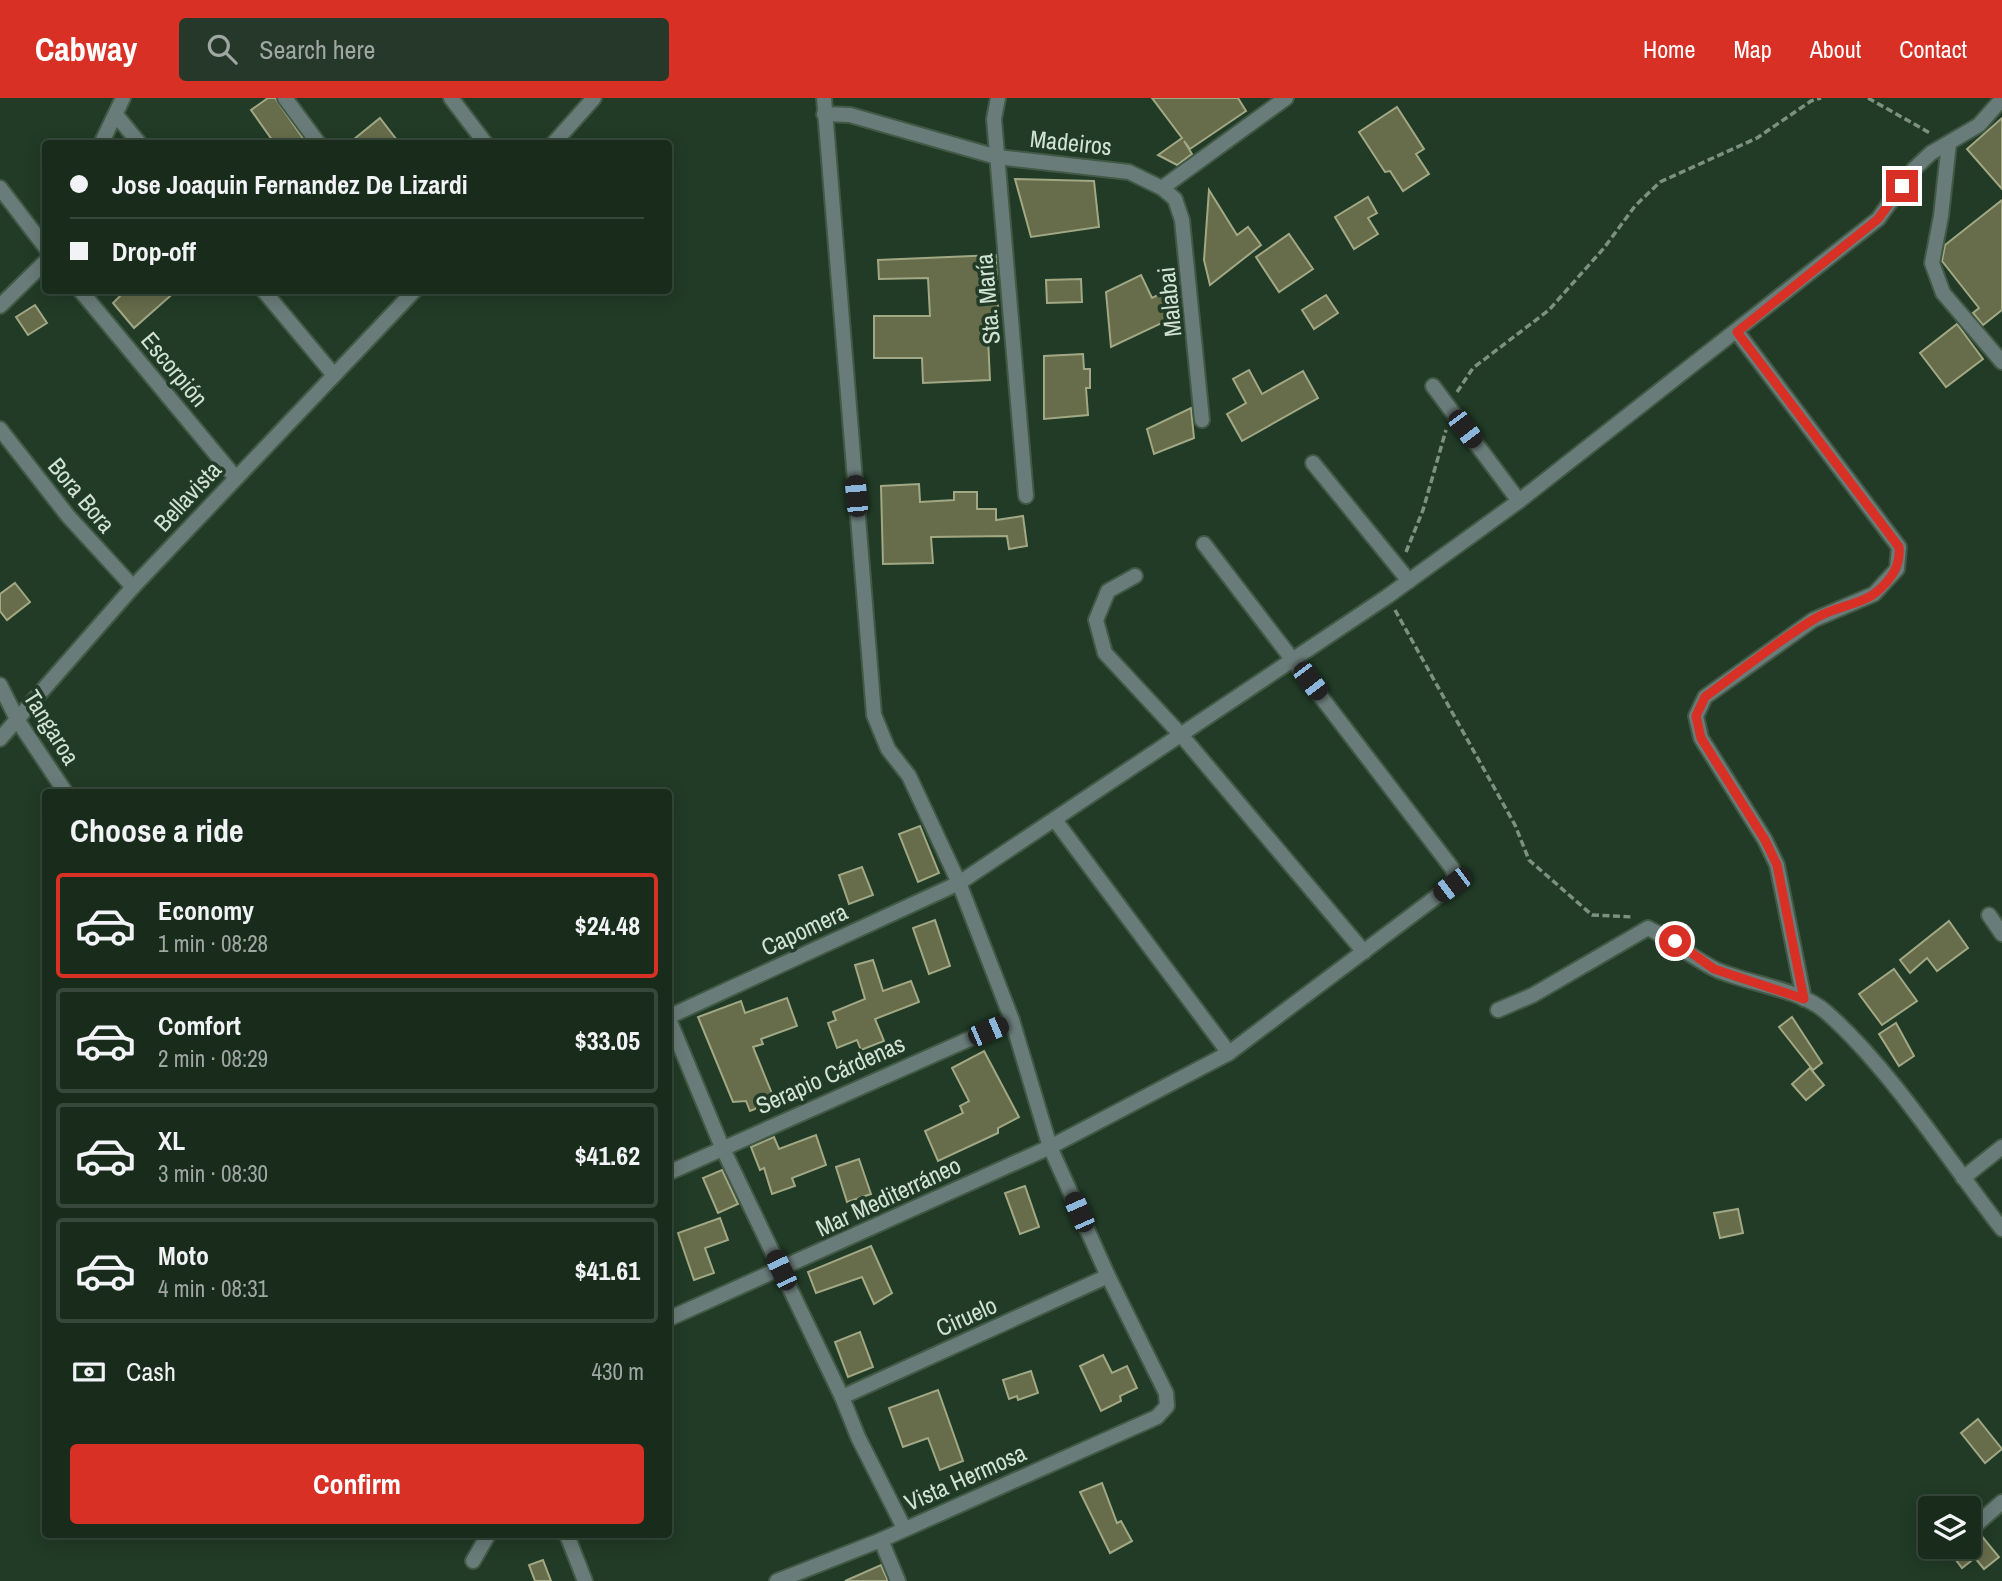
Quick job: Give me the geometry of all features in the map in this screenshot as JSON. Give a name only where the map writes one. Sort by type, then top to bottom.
[{"type":"street","points":[[103,140],[123,98]]},
{"type":"street","points":[[285,98],[316,140]]},
{"type":"street","points":[[451,98],[482,140]]},
{"type":"street","points":[[557,140],[594,98]]},
{"type":"street","points":[[824,98],[874,715],[888,749],[909,776],[959,883],[1012,1020],[1050,1147],[1108,1276]]},
{"type":"street","name":"Sta. María","points":[[998,98],[994,118],[1026,496]]},
{"type":"street","points":[[1161,188],[1286,98]]},
{"type":"street","name":"Capomera","points":[[672,1015],[959,883],[1388,596],[1519,500],[1878,219],[1914,169],[1931,153],[1979,125],[2002,99]]},
{"type":"street","name":"Madeiros","points":[[824,114],[850,115],[997,157],[1129,172],[1161,188]]},
{"type":"street","points":[[116,115],[136,140]]},
{"type":"street","points":[[1949,143],[1941,216],[1932,263],[1943,293],[2002,362]]},
{"type":"street","points":[[0,188],[42,243]]},
{"type":"street","name":"Malabai","points":[[1161,188],[1175,200],[1182,220],[1202,420]]},
{"type":"street","points":[[0,306],[42,265]]},
{"type":"street","name":"Escorpión","points":[[83,294],[235,477]]},
{"type":"street","points":[[266,294],[333,373]]},
{"type":"street","name":"Bellavista","points":[[0,739],[133,587],[333,373],[411,294]]},
{"type":"street","points":[[1737,332],[1899,547],[1900,558],[1896,569],[1881,589],[1867,598],[1813,620],[1705,697],[1696,716],[1701,738],[1765,840],[1777,865],[1804,999]]},
{"type":"street","points":[[1433,386],[1519,500]]},
{"type":"street","name":"Bora Bora","points":[[0,429],[68,516],[133,587]]},
{"type":"street","points":[[1313,463],[1409,581]]},
{"type":"street","points":[[1204,544],[1294,660]]},
{"type":"street","points":[[1135,576],[1108,591],[1096,620],[1105,653],[1182,736],[1364,952]]},
{"type":"street","name":"Mar Mediterráneo","points":[[672,1317],[1050,1147],[1229,1053],[1452,885],[1455,877],[1294,660]]},
{"type":"street","name":"Tangaroa","points":[[0,685],[18,721],[63,789]]},
{"type":"street","points":[[1055,820],[1229,1053]]},
{"type":"street","points":[[1989,915],[2002,934]]},
{"type":"street","points":[[1498,1010],[1533,995],[1648,928],[1675,941],[1714,969],[1804,999],[1825,1011],[1884,1074],[2002,1228]]},
{"type":"street","name":"Serapio Cárdenas","points":[[672,1171],[1012,1020]]},
{"type":"street","points":[[672,1027],[722,1147],[842,1396],[858,1437],[904,1528]]},
{"type":"street","points":[[1963,1178],[2002,1147]]},
{"type":"street","name":"Ciruelo","points":[[842,1396],[1108,1276]]},
{"type":"street","name":"Vista Hermosa","points":[[777,1581],[881,1540],[1157,1417],[1167,1406],[1167,1393],[1108,1276]]},
{"type":"street","points":[[1981,1523],[1999,1511]]},
{"type":"street","points":[[473,1561],[486,1538]]},
{"type":"street","points":[[568,1538],[585,1581]]},
{"type":"street","points":[[881,1540],[898,1581]]},
{"type":"path","points":[[1399,569],[1423,510],[1459,385],[1473,368],[1549,310],[1604,248],[1635,206],[1660,182],[1757,138],[1811,101],[1821,98]]},
{"type":"path","points":[[1868,98],[1949,143]]},
{"type":"path","points":[[1388,596],[1515,825],[1529,860],[1592,915],[1633,917],[1648,928]]},
{"type":"building","points":[[268,98],[275,98],[304,140],[272,140],[251,110]]},
{"type":"building","points":[[1152,98],[1238,98],[1246,111],[1190,149],[1184,141],[1192,154],[1177,165],[1158,155],[1182,138]]},
{"type":"building","points":[[1397,107],[1424,149],[1416,154],[1429,174],[1403,191],[1390,171],[1385,172],[1359,132]]},
{"type":"building","points":[[380,118],[397,140],[353,140]]},
{"type":"building","points":[[2002,118],[2002,189],[1967,149]]},
{"type":"building","points":[[1015,179],[1094,181],[1099,227],[1031,237]]},
{"type":"building","points":[[1209,190],[1237,235],[1248,227],[1261,245],[1210,285],[1204,260]]},
{"type":"building","points":[[1368,197],[1377,213],[1368,218],[1378,234],[1354,249],[1335,217]]},
{"type":"building","points":[[2002,200],[2002,310],[1983,325],[1973,313],[1979,308],[1942,261],[1945,245]]},
{"type":"building","points":[[1289,234],[1313,269],[1279,292],[1256,257]]},
{"type":"building","points":[[996,255],[999,338],[988,337],[990,380],[923,383],[922,358],[874,358],[874,316],[930,316],[928,278],[879,279],[878,260]]},
{"type":"building","points":[[1141,275],[1152,298],[1179,285],[1181,314],[1111,347],[1106,292]]},
{"type":"building","points":[[1081,279],[1082,302],[1047,303],[1046,280]]},
{"type":"building","points":[[122,294],[172,294],[134,328],[113,303]]},
{"type":"building","points":[[1326,295],[1338,313],[1314,329],[1302,310]]},
{"type":"building","points":[[35,305],[47,323],[28,335],[16,317]]},
{"type":"building","points":[[1957,324],[1983,359],[1946,387],[1920,353]]},
{"type":"building","points":[[1083,354],[1084,369],[1090,369],[1090,388],[1086,388],[1088,415],[1044,419],[1044,356]]},
{"type":"building","points":[[1249,370],[1262,394],[1303,371],[1318,398],[1242,441],[1227,414],[1246,403],[1233,379]]},
{"type":"building","points":[[1191,408],[1194,438],[1154,454],[1147,429]]},
{"type":"building","points":[[919,484],[920,502],[954,500],[954,492],[977,492],[977,509],[996,509],[996,520],[1023,516],[1027,546],[1009,549],[1007,536],[931,537],[933,563],[883,564],[881,486]]},
{"type":"building","points":[[15,583],[30,602],[7,620],[0,611],[0,594]]},
{"type":"building","points":[[920,826],[939,873],[918,882],[899,834]]},
{"type":"building","points":[[862,867],[873,895],[849,904],[839,875]]},
{"type":"building","points":[[935,920],[950,966],[929,974],[913,928]]},
{"type":"building","points":[[1949,921],[1968,948],[1937,971],[1927,958],[1910,973],[1900,960]]},
{"type":"building","points":[[873,960],[883,991],[911,981],[919,1002],[875,1019],[884,1041],[861,1050],[857,1040],[837,1048],[828,1023],[836,1020],[833,1012],[865,999],[855,965]]},
{"type":"building","points":[[1894,969],[1917,1001],[1882,1025],[1859,994]]},
{"type":"building","points":[[787,998],[797,1026],[761,1039],[763,1044],[753,1047],[775,1101],[750,1111],[746,1101],[733,1102],[698,1017],[741,1001],[745,1013]]},
{"type":"building","points":[[1792,1017],[1822,1063],[1813,1070],[1779,1027]]},
{"type":"building","points":[[1896,1023],[1914,1056],[1899,1066],[1879,1034]]},
{"type":"building","points":[[984,1051],[1019,1117],[998,1128],[998,1133],[938,1161],[925,1131],[963,1113],[960,1106],[969,1101],[952,1068]]},
{"type":"building","points":[[1810,1068],[1824,1085],[1806,1100],[1792,1084]]},
{"type":"building","points":[[816,1135],[826,1165],[792,1178],[795,1186],[772,1194],[764,1168],[760,1170],[751,1147],[774,1137],[779,1149]]},
{"type":"building","points":[[859,1159],[871,1194],[847,1202],[836,1167]]},
{"type":"building","points":[[722,1170],[738,1204],[718,1213],[703,1178]]},
{"type":"building","points":[[1025,1186],[1039,1227],[1020,1234],[1005,1193]]},
{"type":"building","points":[[1738,1209],[1743,1233],[1720,1238],[1714,1213]]},
{"type":"building","points":[[720,1218],[728,1240],[705,1248],[714,1273],[694,1280],[678,1233]]},
{"type":"building","points":[[871,1246],[892,1293],[874,1304],[862,1277],[816,1293],[808,1272]]},
{"type":"building","points":[[860,1332],[873,1367],[848,1377],[835,1342]]},
{"type":"building","points":[[1103,1355],[1112,1373],[1127,1366],[1137,1388],[1120,1396],[1121,1401],[1101,1411],[1080,1366]]},
{"type":"building","points":[[1031,1371],[1038,1393],[1018,1400],[1017,1396],[1009,1399],[1003,1380]]},
{"type":"building","points":[[938,1390],[963,1461],[940,1470],[928,1438],[903,1447],[889,1408]]},
{"type":"building","points":[[1978,1419],[2002,1449],[1985,1463],[1961,1433]]},
{"type":"building","points":[[1102,1483],[1117,1523],[1121,1521],[1132,1541],[1110,1553],[1080,1492]]},
{"type":"building","points":[[1981,1535],[1999,1557],[1984,1569],[1976,1559],[1981,1559]]},
{"type":"building","points":[[1955,1559],[1974,1559],[1962,1568]]},
{"type":"building","points":[[543,1560],[551,1581],[535,1581],[529,1565]]},
{"type":"building","points":[[881,1565],[888,1581],[845,1581]]},
{"type":"route","points":[[1675,941],[1714,969],[1804,999],[1777,865],[1765,840],[1701,738],[1696,716],[1705,697],[1813,620],[1826,612],[1867,598],[1881,589],[1896,569],[1900,558],[1899,547],[1737,332],[1878,219],[1902,186]]}]
